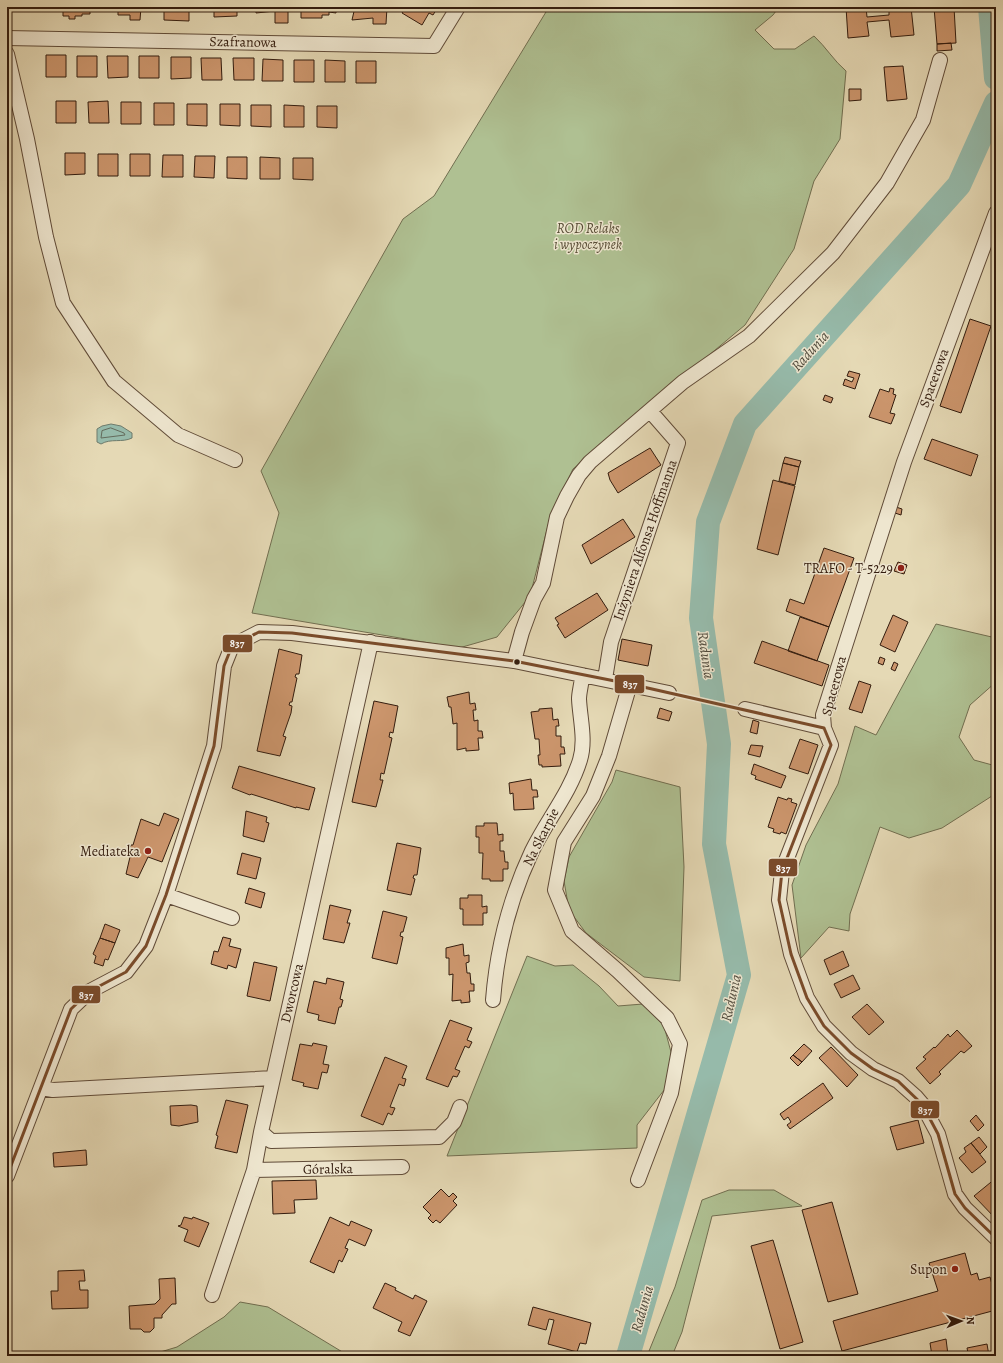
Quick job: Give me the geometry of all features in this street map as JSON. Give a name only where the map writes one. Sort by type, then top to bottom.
[{"type":"street","name":"Szafranowa","points":[[7,38],[434,46],[458,7]]},
{"type":"street","points":[[7,54],[27,139],[46,237],[63,303],[114,381],[178,434],[235,460]]},
{"type":"street","points":[[514,661],[522,632],[534,599],[543,583],[557,517],[566,496],[579,475],[590,462],[683,382],[749,336],[833,253],[886,183],[923,120],[940,60]]},
{"type":"street","name":"Spacerowa","points":[[996,213],[899,478],[823,715],[824,728],[831,745],[782,871],[779,900],[790,954],[808,998],[824,1026],[851,1053],[873,1069],[898,1081],[922,1104],[938,1134],[956,1194],[964,1208],[996,1238]]},
{"type":"street","name":"Inżyniera Alfonsa Hoffmanna","points":[[606,679],[611,642],[678,443],[650,411]]},
{"type":"street","points":[[7,1176],[71,1009],[90,991],[126,972],[133,965],[146,946],[166,895],[214,746],[224,666],[232,646],[259,632],[272,631],[371,642],[514,661],[669,693]]},
{"type":"street","name":"Dworcowa","points":[[261,1132],[371,642]]},
{"type":"street","name":"Na Skarpie","points":[[493,1000],[495,970],[515,892],[532,851],[574,778],[580,757],[582,731],[579,698],[582,675]]},
{"type":"street","points":[[630,684],[610,756],[593,796],[564,842],[555,890],[572,931],[618,971],[667,1018],[680,1044],[671,1093],[638,1180]]},
{"type":"street","points":[[745,709],[824,728]]},
{"type":"street","points":[[166,895],[232,918]]},
{"type":"street","points":[[41,1088],[54,1090],[273,1078]]},
{"type":"street","points":[[261,1132],[271,1141],[439,1137],[454,1122],[460,1107]]},
{"type":"street","points":[[212,1295],[254,1170],[261,1132]]},
{"type":"street","name":"Góralska","points":[[254,1170],[402,1167]]},
{"type":"green space","name":"ROD Relaks i wypoczynek","points":[[549,7],[779,7],[773,15],[755,30],[774,49],[795,49],[814,36],[846,71],[840,139],[814,181],[794,249],[745,325],[573,469],[551,514],[530,596],[497,637],[459,648],[252,613],[279,513],[261,471],[403,219],[434,196]]},
{"type":"green space","points":[[936,624],[996,638],[996,682],[970,705],[959,737],[974,760],[996,766],[996,787],[992,796],[942,828],[909,838],[880,827],[850,914],[849,931],[829,927],[801,958],[792,885],[806,845],[838,784],[855,726],[876,735]]},
{"type":"green space","points":[[616,770],[680,787],[684,867],[680,981],[644,977],[586,933],[569,910],[564,881],[569,857],[612,782]]},
{"type":"green space","points":[[527,956],[555,966],[573,965],[599,986],[618,1006],[643,1004],[664,1026],[671,1052],[668,1085],[637,1125],[637,1148],[447,1156]]},
{"type":"green space","points":[[729,1190],[774,1190],[802,1206],[712,1216],[682,1332],[672,1356],[647,1356],[675,1287],[702,1200]]},
{"type":"green space","points":[[240,1302],[268,1307],[349,1356],[157,1356],[157,1353],[177,1347],[224,1317]]},
{"type":"water","points":[[111,424],[121,426],[132,433],[132,438],[109,441],[101,444],[97,442],[97,429]]},
{"type":"building","points":[[61,7],[90,7],[90,14],[82,14],[82,16],[75,16],[75,19],[69,19],[69,16],[63,16],[63,10]]},
{"type":"building","points":[[118,7],[141,7],[140,20],[130,20],[130,15],[118,15]]},
{"type":"building","points":[[164,7],[189,7],[189,21],[164,20]]},
{"type":"building","points":[[214,7],[237,7],[237,16],[214,17]]},
{"type":"building","points":[[256,7],[285,7],[285,10],[288,10],[288,23],[275,23],[275,11],[256,13]]},
{"type":"building","points":[[301,7],[336,7],[336,13],[329,12],[329,15],[322,15],[322,18],[301,18]]},
{"type":"building","points":[[355,7],[387,7],[386,24],[373,24],[373,18],[352,20]]},
{"type":"building","points":[[406,7],[438,7],[433,15],[429,13],[422,25],[402,13]]},
{"type":"building","points":[[846,7],[866,7],[867,17],[889,15],[889,7],[911,7],[914,35],[891,37],[889,20],[867,22],[869,36],[848,38]]},
{"type":"building","points":[[934,7],[954,7],[956,43],[937,44]]},
{"type":"building","points":[[951,43],[952,50],[937,51],[937,44]]},
{"type":"building","points":[[46,55],[66,55],[66,77],[46,77]]},
{"type":"building","points":[[77,56],[97,56],[97,77],[77,77]]},
{"type":"building","points":[[107,56],[128,56],[128,77],[108,78]]},
{"type":"building","points":[[139,56],[159,56],[159,78],[139,78]]},
{"type":"building","points":[[171,57],[191,57],[191,78],[171,79]]},
{"type":"building","points":[[201,58],[221,58],[222,80],[202,80]]},
{"type":"building","points":[[233,58],[254,58],[254,80],[234,80]]},
{"type":"building","points":[[263,59],[283,60],[283,81],[262,81]]},
{"type":"building","points":[[294,60],[314,60],[314,82],[294,82]]},
{"type":"building","points":[[325,60],[345,61],[345,82],[325,82]]},
{"type":"building","points":[[356,61],[376,61],[376,83],[356,83]]},
{"type":"building","points":[[903,66],[907,99],[887,101],[884,67]]},
{"type":"building","points":[[849,89],[861,89],[861,100],[849,101]]},
{"type":"building","points":[[56,101],[76,101],[76,123],[56,123]]},
{"type":"building","points":[[108,101],[109,123],[89,123],[88,102]]},
{"type":"building","points":[[121,102],[141,102],[141,124],[121,124]]},
{"type":"building","points":[[154,103],[174,103],[174,125],[154,125]]},
{"type":"building","points":[[187,104],[207,104],[207,126],[187,125]]},
{"type":"building","points":[[220,104],[240,104],[240,126],[220,125]]},
{"type":"building","points":[[251,105],[271,105],[271,127],[251,126]]},
{"type":"building","points":[[284,105],[304,106],[304,127],[284,127]]},
{"type":"building","points":[[317,106],[337,106],[337,128],[317,127]]},
{"type":"building","points":[[65,153],[85,153],[85,174],[65,175]]},
{"type":"building","points":[[98,154],[118,154],[118,176],[98,176]]},
{"type":"building","points":[[130,154],[150,154],[150,176],[130,176]]},
{"type":"building","points":[[163,155],[183,155],[183,177],[162,177]]},
{"type":"building","points":[[195,156],[215,156],[214,178],[194,177]]},
{"type":"building","points":[[227,157],[247,157],[247,179],[227,178]]},
{"type":"building","points":[[260,157],[280,158],[280,179],[260,179]]},
{"type":"building","points":[[293,158],[313,158],[313,180],[293,179]]},
{"type":"building","points":[[970,319],[991,326],[961,413],[940,406]]},
{"type":"building","points":[[849,371],[860,374],[855,389],[843,385],[845,379],[852,382],[854,378],[847,376]]},
{"type":"building","points":[[890,388],[894,389],[893,394],[896,395],[890,413],[895,414],[891,424],[869,417],[880,389],[889,392]]},
{"type":"building","points":[[825,395],[833,398],[831,403],[823,400]]},
{"type":"building","points":[[932,439],[978,455],[971,476],[924,459]]},
{"type":"building","points":[[650,448],[661,465],[618,493],[610,480],[608,473]]},
{"type":"building","points":[[785,457],[801,461],[799,467],[783,463]]},
{"type":"building","points":[[783,463],[799,467],[795,485],[779,481]]},
{"type":"building","points":[[773,480],[795,486],[778,555],[757,549]]},
{"type":"building","points":[[896,507],[902,509],[901,515],[895,513]]},
{"type":"building","points":[[623,519],[635,537],[591,564],[582,545]]},
{"type":"building","points":[[824,548],[854,558],[829,627],[786,611],[790,599],[804,604]]},
{"type":"building","name":"TRAFO - T-5229","points":[[898,562],[907,565],[904,574],[894,571]]},
{"type":"building","points":[[597,593],[608,610],[565,638],[557,625],[559,624],[555,618]]},
{"type":"building","points":[[893,615],[908,622],[895,652],[880,645]]},
{"type":"building","points":[[800,617],[829,627],[817,661],[788,651]]},
{"type":"building","points":[[622,639],[652,645],[648,666],[618,660]]},
{"type":"building","points":[[762,641],[829,665],[822,686],[754,663]]},
{"type":"building","points":[[279,649],[302,655],[299,674],[296,674],[295,677],[297,678],[292,702],[290,702],[289,705],[292,706],[291,713],[283,736],[286,737],[280,756],[257,751]]},
{"type":"building","points":[[880,657],[885,659],[883,665],[878,663]]},
{"type":"building","points":[[894,662],[898,664],[895,671],[891,669]]},
{"type":"building","points":[[859,681],[871,685],[862,713],[849,709]]},
{"type":"building","points":[[469,692],[470,704],[475,703],[476,710],[473,710],[474,721],[478,720],[478,731],[482,731],[483,738],[478,738],[479,750],[466,751],[466,748],[457,750],[457,723],[453,724],[451,707],[449,707],[447,697]]},
{"type":"building","points":[[374,701],[398,706],[393,733],[390,732],[389,737],[392,738],[384,774],[381,773],[380,780],[383,780],[376,807],[352,802]]},
{"type":"building","points":[[552,708],[553,720],[558,719],[559,726],[556,726],[556,736],[561,736],[561,747],[564,747],[565,754],[560,754],[561,766],[542,767],[542,765],[539,765],[539,739],[535,739],[531,712],[539,711],[539,709]]},
{"type":"building","points":[[660,708],[672,712],[669,721],[657,718]]},
{"type":"building","points":[[753,720],[759,722],[757,734],[750,732]]},
{"type":"building","points":[[800,739],[818,745],[808,774],[789,768]]},
{"type":"building","points":[[751,745],[763,746],[760,757],[748,754]]},
{"type":"building","points":[[754,764],[786,776],[781,788],[755,779],[756,776],[751,774]]},
{"type":"building","points":[[239,766],[315,788],[309,810],[296,808],[251,794],[250,795],[232,788]]},
{"type":"building","points":[[531,779],[532,790],[537,790],[538,797],[533,797],[534,809],[514,810],[513,793],[510,794],[509,783]]},
{"type":"building","points":[[778,797],[787,800],[788,798],[792,799],[791,802],[797,804],[786,834],[781,832],[780,834],[773,832],[774,829],[768,827]]},
{"type":"building","points":[[246,811],[267,817],[266,822],[269,823],[264,842],[243,836]]},
{"type":"building","name":"Mediateka","points":[[164,813],[179,819],[162,862],[148,857],[138,878],[126,874],[130,857],[127,856],[131,845],[133,845],[141,819],[159,826]]},
{"type":"building","points":[[484,823],[497,823],[498,835],[503,834],[503,841],[500,841],[500,851],[504,851],[505,862],[508,862],[508,869],[503,869],[503,881],[490,881],[490,879],[482,879],[483,853],[479,853],[479,837],[476,837],[476,826],[484,826]]},
{"type":"building","points":[[397,843],[421,848],[417,875],[414,875],[413,878],[415,879],[411,895],[387,890]]},
{"type":"building","points":[[242,853],[261,858],[256,879],[237,874]]},
{"type":"building","points":[[249,888],[265,893],[261,908],[245,903]]},
{"type":"building","points":[[468,895],[482,895],[482,907],[487,906],[487,913],[483,913],[483,925],[463,925],[463,909],[460,909],[460,898],[468,898]]},
{"type":"building","points":[[330,905],[351,910],[347,923],[350,923],[344,943],[323,939]]},
{"type":"building","points":[[383,911],[407,917],[403,932],[401,932],[400,936],[403,937],[397,964],[372,958]]},
{"type":"building","points":[[105,924],[120,930],[115,943],[100,938]]},
{"type":"building","points":[[223,937],[231,939],[229,946],[241,949],[236,968],[228,965],[227,969],[211,964],[214,951],[218,952]]},
{"type":"building","points":[[100,938],[115,943],[108,960],[105,959],[103,966],[94,963],[96,956],[93,954]]},
{"type":"building","points":[[463,944],[464,956],[469,955],[469,962],[466,963],[467,973],[470,973],[471,984],[474,984],[474,991],[469,991],[470,1002],[461,1003],[461,1000],[452,1001],[453,974],[449,975],[449,958],[446,958],[446,948]]},
{"type":"building","points":[[843,951],[849,966],[830,975],[824,960]]},
{"type":"building","points":[[254,962],[277,967],[270,1001],[247,996]]},
{"type":"building","points":[[853,975],[860,989],[841,998],[834,984]]},
{"type":"building","points":[[327,978],[344,982],[340,999],[343,1000],[341,1007],[339,1007],[335,1024],[318,1020],[319,1015],[307,1012],[314,981],[326,984]]},
{"type":"building","points":[[867,1004],[884,1022],[869,1035],[852,1017]]},
{"type":"building","points":[[450,1020],[472,1028],[467,1040],[472,1042],[469,1048],[465,1046],[455,1069],[460,1071],[457,1077],[453,1076],[448,1087],[426,1079]]},
{"type":"building","points":[[957,1030],[972,1046],[964,1053],[961,1051],[939,1072],[941,1074],[930,1084],[916,1068],[926,1059],[923,1057],[934,1047],[935,1048],[948,1034],[950,1037]]},
{"type":"building","points":[[313,1043],[327,1046],[323,1064],[329,1065],[327,1073],[322,1072],[318,1089],[303,1086],[304,1083],[292,1080],[300,1044],[312,1046]]},
{"type":"building","points":[[804,1044],[812,1051],[802,1062],[793,1055]]},
{"type":"building","points":[[831,1047],[858,1075],[847,1087],[819,1058]]},
{"type":"building","points":[[793,1055],[802,1062],[798,1066],[790,1058]]},
{"type":"building","points":[[385,1057],[407,1066],[402,1078],[406,1079],[404,1086],[399,1084],[390,1107],[395,1108],[392,1115],[388,1113],[383,1125],[361,1116]]},
{"type":"building","points":[[823,1083],[833,1098],[790,1129],[787,1125],[791,1122],[788,1117],[784,1120],[780,1114]]},
{"type":"building","points":[[226,1100],[248,1105],[237,1153],[215,1148],[218,1136],[216,1135]]},
{"type":"building","points":[[170,1106],[197,1106],[198,1122],[179,1126],[171,1125]]},
{"type":"building","points":[[976,1115],[984,1125],[978,1131],[970,1121]]},
{"type":"building","points":[[918,1120],[924,1143],[897,1150],[890,1127]]},
{"type":"building","points":[[979,1137],[987,1147],[980,1154],[971,1143]]},
{"type":"building","points":[[971,1143],[986,1162],[972,1173],[959,1158],[966,1152],[964,1148]]},
{"type":"building","points":[[86,1150],[87,1165],[54,1167],[53,1153]]},
{"type":"building","points":[[996,1178],[996,1219],[974,1196]]},
{"type":"building","points":[[316,1180],[317,1199],[294,1200],[295,1213],[273,1214],[272,1181]]},
{"type":"building","points":[[441,1189],[449,1197],[453,1193],[457,1197],[453,1201],[457,1205],[440,1223],[436,1220],[433,1223],[428,1218],[431,1215],[423,1207]]},
{"type":"building","points":[[832,1202],[858,1294],[828,1302],[802,1210]]},
{"type":"building","points":[[184,1217],[192,1219],[193,1217],[209,1223],[199,1247],[184,1241],[188,1230],[178,1226],[181,1225]]},
{"type":"building","points":[[330,1217],[349,1226],[351,1221],[372,1230],[365,1246],[349,1239],[345,1248],[348,1249],[342,1262],[339,1260],[334,1273],[310,1262]]},
{"type":"building","points":[[773,1240],[803,1342],[780,1349],[751,1246]]},
{"type":"building","points":[[965,1253],[971,1275],[977,1273],[979,1280],[990,1277],[996,1299],[996,1310],[842,1351],[833,1321],[938,1291],[929,1263]]},
{"type":"building","points":[[84,1270],[85,1281],[79,1281],[80,1290],[88,1290],[88,1308],[52,1309],[51,1291],[58,1291],[58,1271]]},
{"type":"building","points":[[175,1278],[176,1304],[172,1304],[162,1315],[162,1318],[154,1318],[154,1328],[150,1332],[144,1332],[141,1329],[130,1329],[129,1306],[155,1304],[160,1299],[159,1279]]},
{"type":"building","points":[[385,1283],[413,1299],[415,1295],[427,1301],[410,1336],[398,1331],[402,1322],[373,1308]]},
{"type":"building","points":[[533,1307],[591,1323],[586,1344],[580,1343],[577,1352],[548,1344],[554,1320],[549,1319],[546,1330],[528,1325]]},
{"type":"building","points":[[946,1339],[948,1355],[932,1356],[930,1343]]},
{"type":"building","points":[[987,1344],[989,1356],[970,1356],[970,1353],[968,1353],[967,1348]]},
{"type":"waterway","name":"Radunia","points":[[990,7],[996,78]]},
{"type":"waterway","name":"Radunia","points":[[628,1356],[739,975],[714,844],[719,744],[701,618],[708,522],[745,424],[959,185],[996,103]]},
{"type":"transit line","name":"837","points":[[7,1176],[71,1009],[90,991],[126,972],[146,946],[166,895],[214,746],[224,666],[232,646],[259,632],[292,633],[514,661],[630,684],[824,728]]},
{"type":"transit line","name":"837","points":[[824,728],[831,745],[782,871],[779,900],[791,954],[807,998],[824,1026],[851,1053],[873,1069],[898,1081],[922,1104],[938,1134],[955,1194],[965,1208],[996,1238]]},
{"type":"place","name":"TRAFO - T-5229","points":[[901,568]]},
{"type":"place","name":"Mediateka","points":[[148,851]]},
{"type":"place","name":"Supon","points":[[955,1269]]}]
